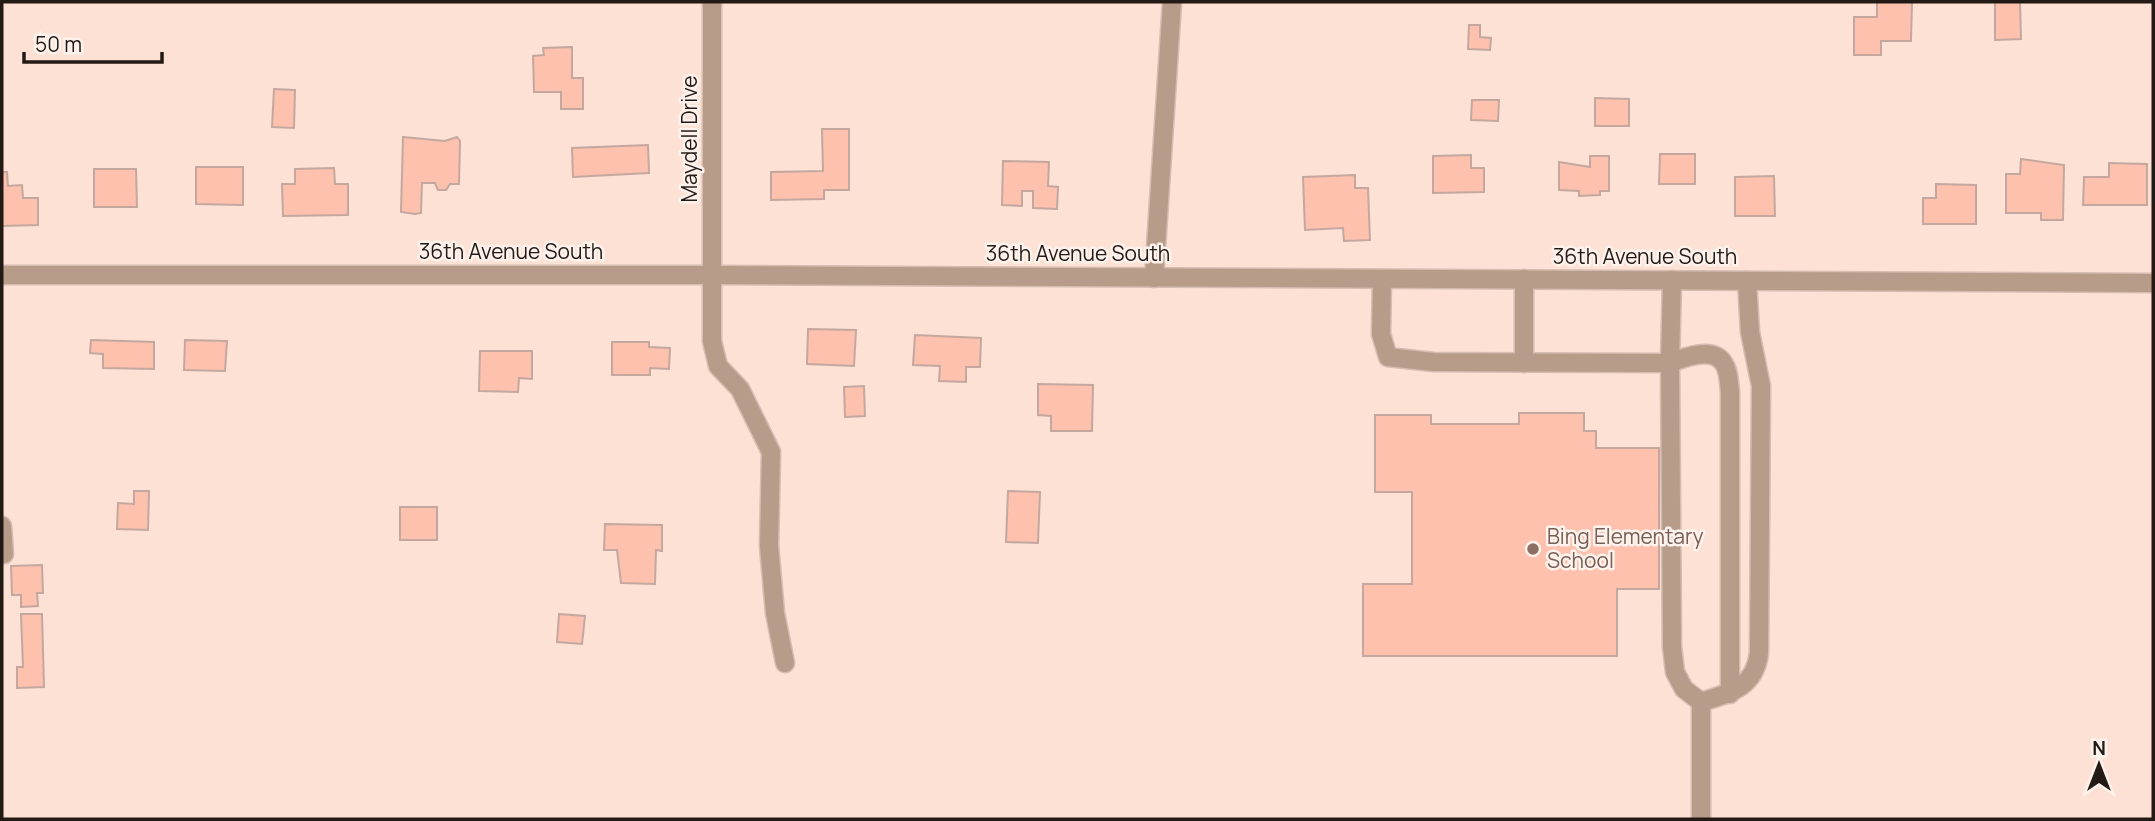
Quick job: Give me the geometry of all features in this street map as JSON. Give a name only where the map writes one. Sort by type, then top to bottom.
[{"type":"street","name":"Maydell Drive","points":[[712,2],[712,341],[718,366],[740,389],[771,452],[769,547],[775,613],[785,663]]},
{"type":"street","points":[[1154,278],[1172,2]]},
{"type":"street","name":"36th Avenue South","points":[[2,275],[714,275],[2153,283]]},
{"type":"street","points":[[1382,279],[1381,334],[1388,357],[1433,362],[1671,363],[1700,354],[1717,357],[1725,365],[1730,392],[1730,694]]},
{"type":"street","points":[[1524,279],[1524,363]]},
{"type":"street","points":[[1672,280],[1672,647],[1675,672],[1684,689],[1701,702]]},
{"type":"street","points":[[1701,702],[1730,694],[1748,684],[1757,669],[1760,643],[1760,386],[1750,332],[1747,281]]},
{"type":"street","points":[[2,526],[4,554]]},
{"type":"street","points":[[1700,819],[1701,702]]},
{"type":"building","points":[[1877,2],[1912,2],[1911,41],[1881,41],[1881,55],[1854,55],[1854,17],[1877,17]]},
{"type":"building","points":[[1995,2],[2020,2],[2021,39],[1995,40]]},
{"type":"building","points":[[1469,25],[1480,25],[1480,37],[1491,38],[1490,50],[1468,49]]},
{"type":"building","points":[[572,47],[572,78],[583,78],[583,109],[561,109],[561,92],[534,92],[533,56],[544,55],[543,48]]},
{"type":"building","points":[[274,89],[295,90],[294,128],[272,127]]},
{"type":"building","points":[[1595,98],[1629,99],[1629,126],[1595,126]]},
{"type":"building","points":[[1472,100],[1499,100],[1498,121],[1471,120]]},
{"type":"building","points":[[822,129],[849,129],[849,190],[824,190],[824,199],[771,200],[771,172],[823,171]]},
{"type":"building","points":[[403,137],[445,141],[457,137],[460,141],[459,184],[450,184],[446,190],[438,190],[435,183],[422,183],[421,213],[401,212]]},
{"type":"building","points":[[648,145],[649,173],[573,177],[572,148]]},
{"type":"building","points":[[1660,154],[1695,154],[1695,184],[1659,184]]},
{"type":"building","points":[[1471,155],[1471,168],[1484,168],[1484,192],[1433,193],[1433,156]]},
{"type":"building","points":[[1590,156],[1609,156],[1609,191],[1600,191],[1600,195],[1579,196],[1579,191],[1559,190],[1559,162],[1590,167]]},
{"type":"building","points":[[2021,159],[2064,165],[2063,220],[2041,220],[2041,213],[2006,213],[2006,174],[2020,174]]},
{"type":"building","points":[[1003,161],[1049,162],[1048,186],[1058,187],[1057,209],[1033,208],[1033,191],[1022,191],[1022,206],[1002,205]]},
{"type":"building","points":[[2109,163],[2147,164],[2147,205],[2083,205],[2084,177],[2109,177]]},
{"type":"building","points":[[196,167],[243,167],[243,205],[196,204]]},
{"type":"building","points":[[334,168],[335,184],[348,184],[348,215],[283,216],[282,184],[295,184],[295,169]]},
{"type":"building","points":[[94,169],[136,169],[137,207],[94,207]]},
{"type":"building","points":[[2,172],[7,172],[8,186],[22,185],[23,198],[38,198],[38,225],[2,226]]},
{"type":"building","points":[[1355,175],[1355,188],[1368,188],[1370,240],[1344,241],[1343,228],[1305,230],[1303,177]]},
{"type":"building","points":[[1774,176],[1775,216],[1735,216],[1735,177]]},
{"type":"building","points":[[1936,184],[1976,185],[1976,224],[1923,224],[1923,198],[1936,198]]},
{"type":"building","points":[[808,329],[856,330],[854,366],[807,364]]},
{"type":"building","points":[[915,335],[981,338],[980,367],[966,367],[966,382],[939,381],[940,366],[913,365]]},
{"type":"building","points":[[91,340],[154,342],[154,369],[103,368],[103,354],[90,353]]},
{"type":"building","points":[[185,340],[227,341],[225,371],[184,370]]},
{"type":"building","points":[[612,342],[649,342],[649,347],[670,348],[669,369],[650,368],[650,375],[612,375]]},
{"type":"building","points":[[480,351],[532,351],[532,379],[519,378],[518,392],[479,391]]},
{"type":"building","points":[[1038,384],[1093,385],[1092,431],[1051,431],[1051,416],[1038,415]]},
{"type":"building","points":[[864,386],[865,416],[845,417],[844,387]]},
{"type":"building","name":"Bing Elementary School","points":[[1519,413],[1584,413],[1584,431],[1596,431],[1596,448],[1659,448],[1659,589],[1617,589],[1617,656],[1363,656],[1363,584],[1412,584],[1412,492],[1375,492],[1375,415],[1431,415],[1431,424],[1519,424]]},
{"type":"building","points":[[134,491],[149,491],[148,530],[117,529],[118,503],[134,504]]},
{"type":"building","points":[[1008,491],[1040,492],[1038,543],[1006,542]]},
{"type":"building","points":[[400,507],[437,507],[437,540],[400,540]]},
{"type":"building","points":[[605,524],[662,525],[662,551],[656,550],[655,584],[621,583],[617,550],[604,550]]},
{"type":"building","points":[[42,565],[43,593],[37,593],[38,606],[21,607],[21,595],[12,595],[11,566]]},
{"type":"building","points":[[21,614],[42,614],[44,687],[17,688],[17,667],[23,667]]},
{"type":"building","points":[[559,614],[585,616],[582,644],[557,642]]},
{"type":"place","name":"Bing Elementary School","points":[[1533,549]]}]
